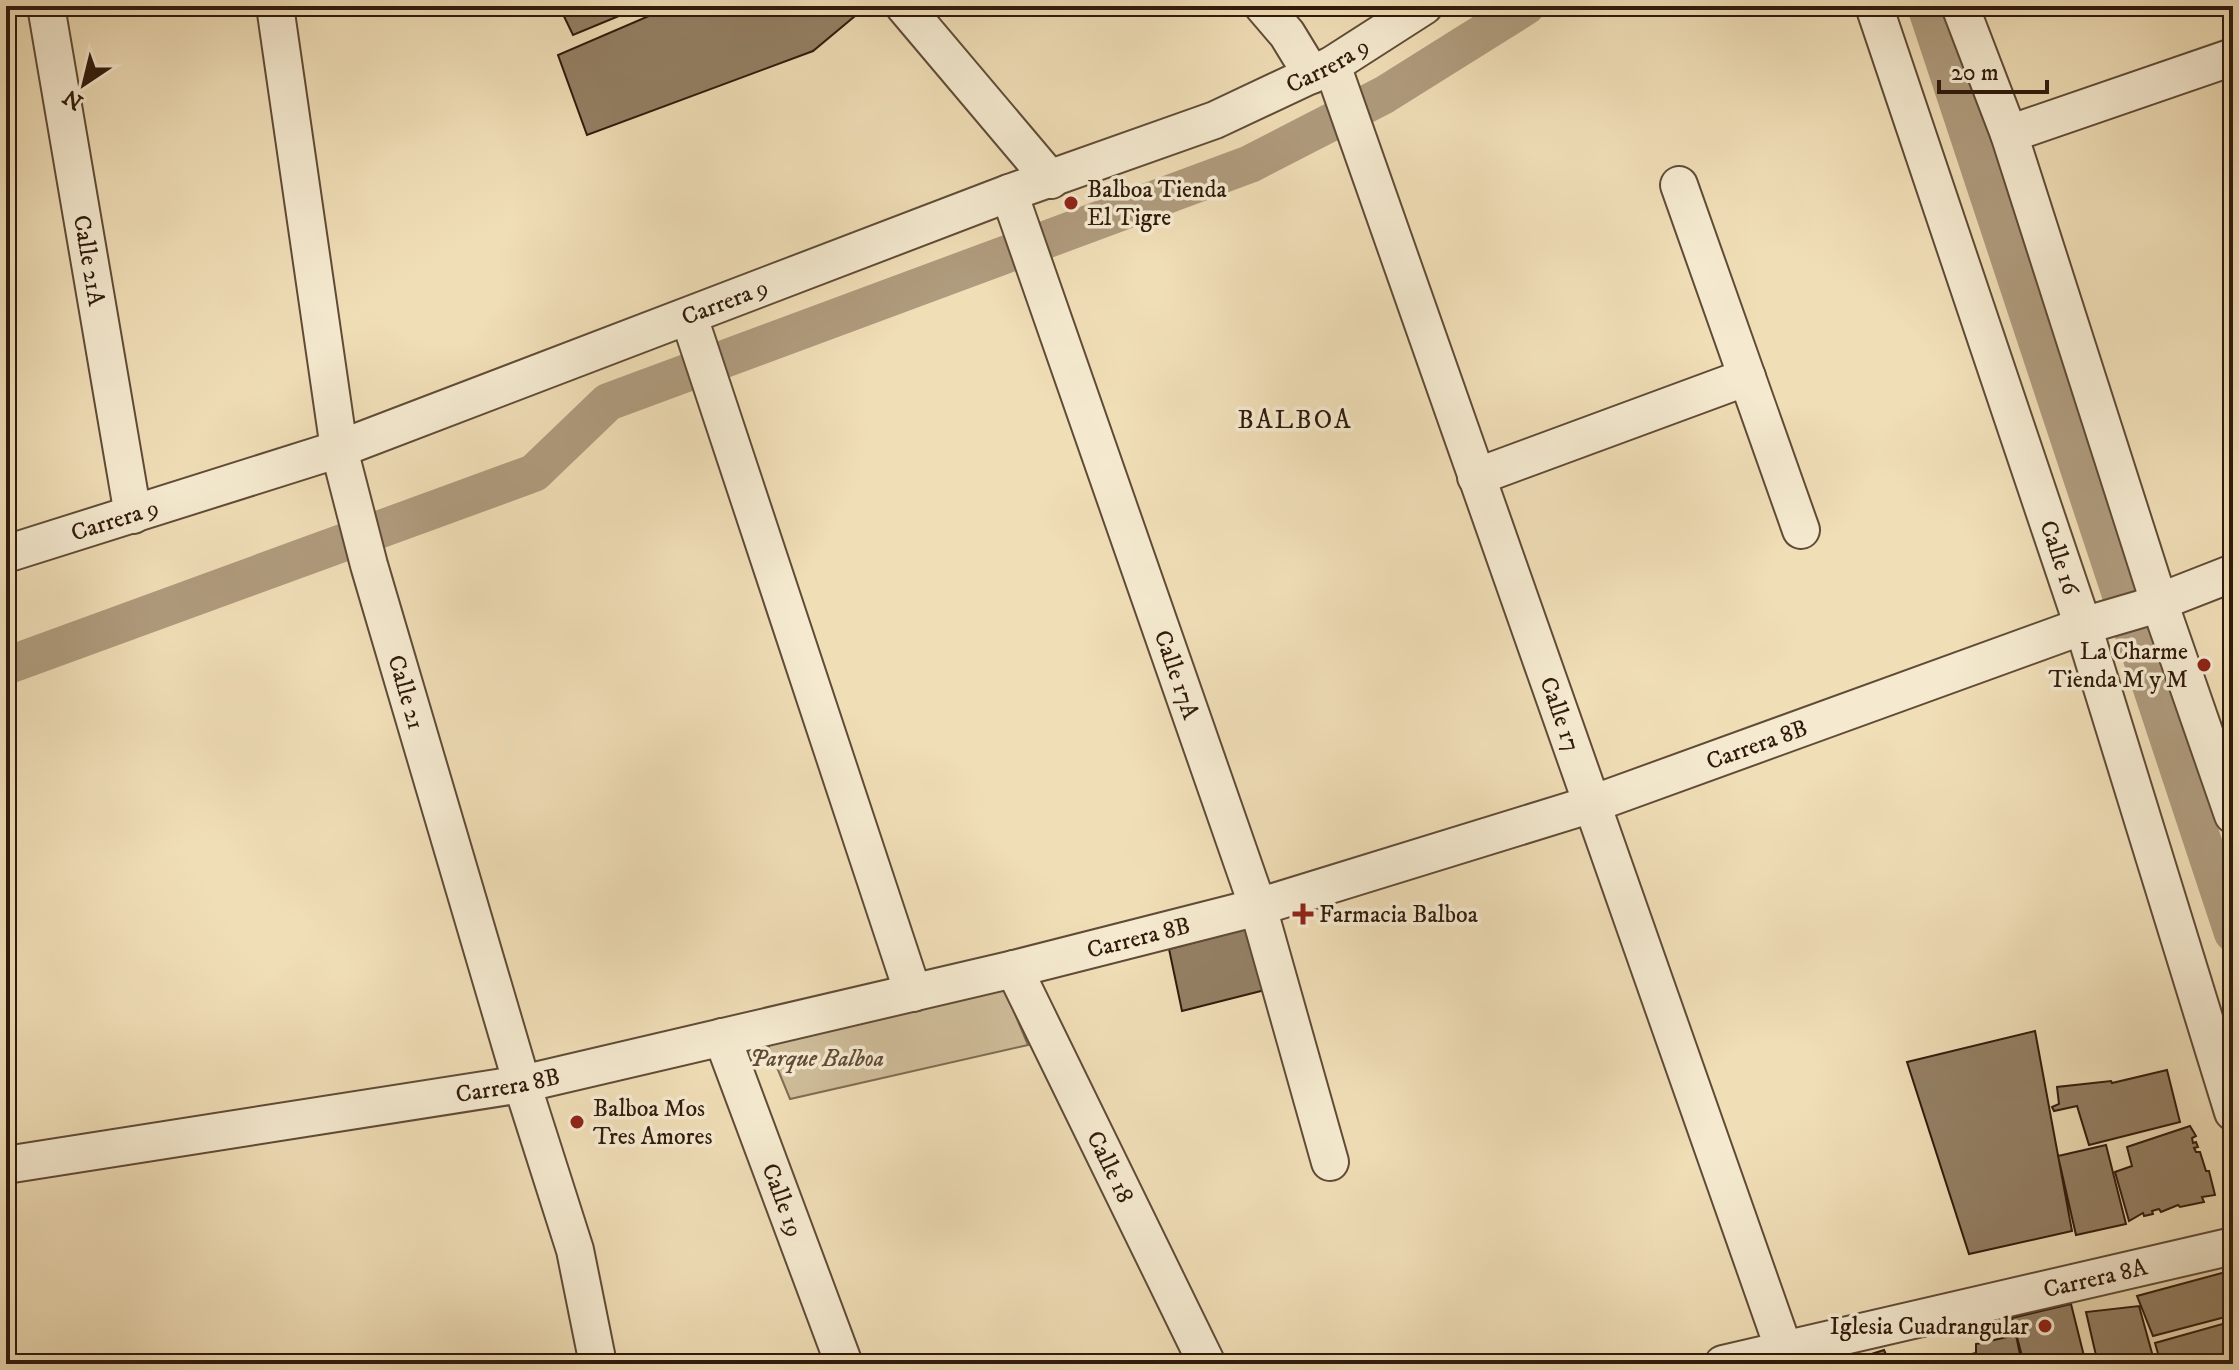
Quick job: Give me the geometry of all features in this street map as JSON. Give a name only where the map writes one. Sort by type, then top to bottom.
[{"type":"street","name":"Calle 21A","points":[[46,6],[133,515]]},
{"type":"street","name":"Calle 21","points":[[275,6],[339,449],[369,565],[522,1084],[575,1250],[598,1364]]},
{"type":"street","points":[[904,6],[1051,180]]},
{"type":"street","name":"Calle 17","points":[[1263,6],[1329,79],[1360,145],[1786,1358]]},
{"type":"street","name":"Carrera 9","points":[[6,554],[339,449],[698,343],[1014,207],[1051,180],[1329,79],[1424,6]]},
{"type":"street","name":"Calle 16","points":[[1874,6],[2093,623],[2233,1112]]},
{"type":"street","points":[[1960,6],[2009,134],[2150,605],[2233,815]]},
{"type":"street","points":[[2009,134],[2233,57]]},
{"type":"street","points":[[1679,185],[1801,530]]},
{"type":"street","name":"Calle 17A","points":[[1014,207],[1258,907],[1330,1162]]},
{"type":"street","points":[[698,343],[913,993]]},
{"type":"street","points":[[1476,477],[1747,377]]},
{"type":"street","name":"Carrera 8B","points":[[6,1165],[522,1084],[1014,969],[1258,907],[1592,804],[2233,573]]},
{"type":"street","name":"Calle 18","points":[[1014,969],[1207,1364]]},
{"type":"street","name":"Calle 19","points":[[722,1037],[844,1364]]},
{"type":"street","name":"Carrera 8A","points":[[1723,1364],[1786,1358],[2233,1246]]},
{"type":"green space","name":"Parque Balboa","points":[[1002,983],[1028,1045],[790,1099],[764,1036]]},
{"type":"building","points":[[559,6],[643,6],[573,35]]},
{"type":"building","points":[[672,6],[867,6],[813,51],[587,135],[558,55]]},
{"type":"building","points":[[1249,928],[1265,990],[1182,1011],[1169,949]]},
{"type":"building","points":[[2035,1031],[2072,1231],[1969,1254],[1907,1062]]},
{"type":"building","points":[[2167,1070],[2180,1122],[2089,1145],[2077,1106],[2054,1111],[2052,1107],[2059,1104],[2057,1087],[2112,1083]]},
{"type":"building","points":[[2190,1126],[2196,1136],[2192,1138],[2193,1143],[2196,1142],[2198,1147],[2194,1148],[2200,1152],[2206,1171],[2209,1171],[2215,1195],[2202,1197],[2204,1202],[2178,1205],[2161,1212],[2159,1209],[2144,1216],[2143,1213],[2129,1221],[2115,1172],[2132,1166],[2127,1147]]},
{"type":"building","points":[[2106,1145],[2126,1224],[2076,1235],[2058,1156]]},
{"type":"building","points":[[2233,1270],[2233,1315],[2153,1336],[2137,1296]]},
{"type":"building","name":"Iglesia Cuadrangular","points":[[2071,1304],[2086,1364],[2024,1364],[2012,1318]]},
{"type":"building","points":[[2139,1306],[2155,1364],[2098,1364],[2086,1312]]},
{"type":"building","points":[[2233,1321],[2233,1364],[2161,1364],[2155,1343]]},
{"type":"building","points":[[2016,1335],[2022,1364],[1928,1364],[1976,1353],[1976,1344]]},
{"type":"building","points":[[1884,1350],[1890,1364],[1840,1364]]},
{"type":"waterway","points":[[6,666],[534,473],[608,402],[1250,164],[1384,95],[1526,6]]},
{"type":"waterway","points":[[1926,6],[2233,933]]},
{"type":"place","name":"Balboa Tienda El Tigre","points":[[1071,203]]},
{"type":"place","name":"La Charme Tienda M y M","points":[[2204,665]]},
{"type":"place","name":"Farmacia Balboa","points":[[1303,914]]},
{"type":"place","name":"Balboa Mos Tres Amores","points":[[577,1122]]},
{"type":"place","name":"Iglesia Cuadrangular","points":[[2045,1326]]},
{"type":"district","name":"BALBOA","points":[[1295,419]]}]
